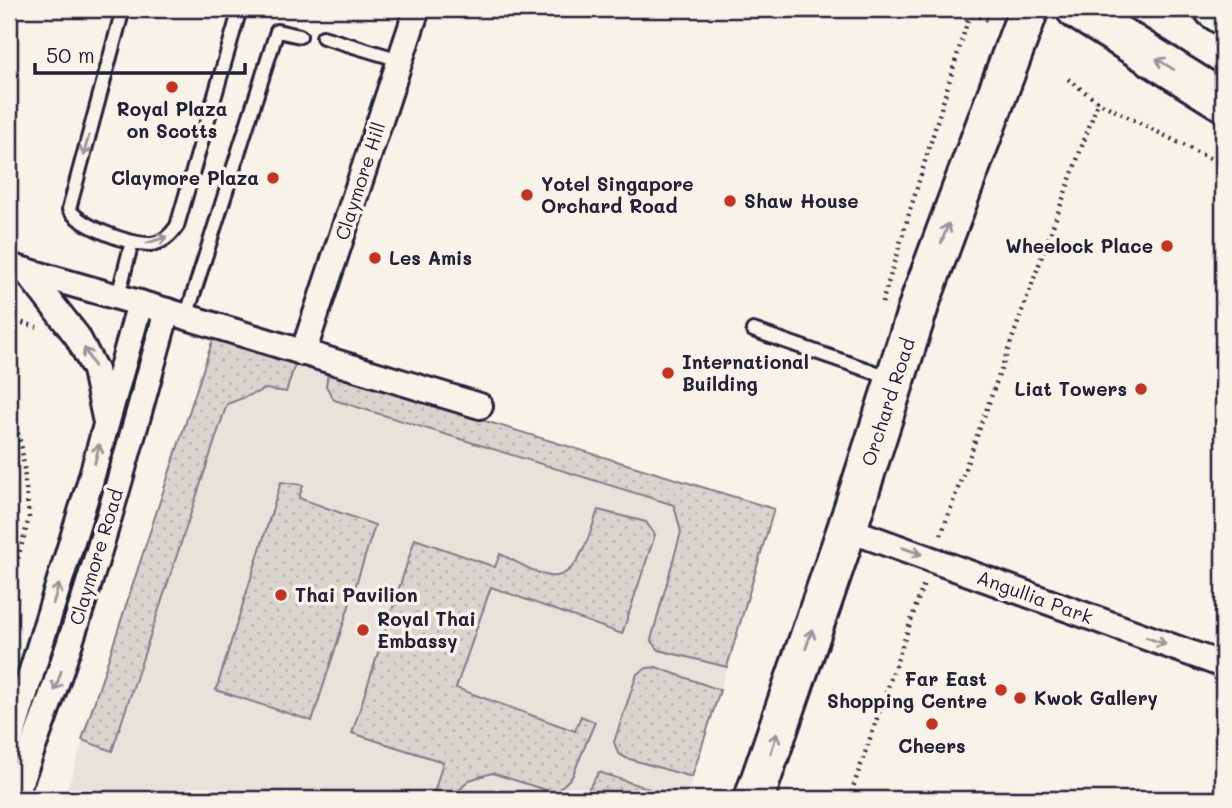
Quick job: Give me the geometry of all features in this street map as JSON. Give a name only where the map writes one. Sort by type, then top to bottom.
[{"type":"main road","name":"Orchard Road","points":[[754,799],[847,529],[922,296],[1030,9]]},
{"type":"main road","points":[[1076,9],[1223,101]]},
{"type":"main road","points":[[1214,9],[1223,15]]},
{"type":"street","name":"Claymore Hill","points":[[303,353],[417,9]]},
{"type":"street","points":[[17,269],[177,314],[480,406]]},
{"type":"street","points":[[17,269],[77,336],[95,370],[106,422]]},
{"type":"street","name":"Claymore Road","points":[[9,745],[82,510],[106,422],[129,300]]},
{"type":"street","name":"Claymore Road","points":[[13,799],[48,712],[177,314]]},
{"type":"street","name":"Angullia Park","points":[[847,529],[1223,665]]},
{"type":"lane","points":[[123,9],[90,107],[70,184],[69,209],[77,218],[101,231],[132,242],[150,244],[173,233],[177,226],[240,9]]},
{"type":"lane","points":[[177,314],[277,31],[300,36]]},
{"type":"lane","points":[[323,37],[400,60]]},
{"type":"lane","points":[[129,300],[132,242]]},
{"type":"lane","points":[[753,330],[895,379]]},
{"type":"path","points":[[878,316],[969,11],[991,22]]},
{"type":"path","points":[[1068,79],[1098,102],[1223,165]]},
{"type":"path","points":[[849,799],[932,558],[1098,102]]},
{"type":"path","points":[[9,398],[22,449],[29,518],[9,591]]},
{"type":"shaded area","points":[[213,339],[774,509],[685,799],[64,799]]},
{"type":"shaded area","points":[[213,339],[295,364],[286,392],[266,389],[227,404],[112,751],[82,740]]},
{"type":"shaded area","points":[[328,373],[774,509],[727,667],[659,650],[651,640],[681,532],[674,505],[334,400],[326,386]]},
{"type":"shaded area","points":[[281,482],[303,485],[299,498],[375,525],[312,721],[216,690]]},
{"type":"shaded area","points":[[598,510],[646,522],[655,535],[622,634],[491,587],[456,688],[575,731],[581,716],[595,722],[572,777],[555,793],[492,773],[469,780],[451,799],[434,793],[443,762],[352,733],[415,539],[495,567],[500,554],[538,573],[560,575],[576,563]]},
{"type":"shaded area","points":[[656,667],[720,690],[692,777],[626,758],[618,753],[614,742],[637,674],[647,668]]},
{"type":"shaded area","points":[[599,772],[679,799],[582,799]]},
{"type":"place","name":"Royal Plaza on Scotts","points":[[172,87]]},
{"type":"place","name":"Claymore Plaza","points":[[273,178]]},
{"type":"place","name":"Yotel Singapore Orchard Road","points":[[527,195]]},
{"type":"place","name":"Shaw House","points":[[730,201]]},
{"type":"place","name":"Wheelock Place","points":[[1167,246]]},
{"type":"place","name":"Les Amis","points":[[375,258]]},
{"type":"place","name":"International Building","points":[[668,373]]},
{"type":"place","name":"Liat Towers","points":[[1141,389]]},
{"type":"place","name":"Thai Pavilion","points":[[281,595]]},
{"type":"place","name":"Royal Thai Embassy","points":[[363,630]]},
{"type":"place","name":"Far East Shopping Centre","points":[[1001,690]]},
{"type":"place","name":"Kwok Gallery","points":[[1020,698]]},
{"type":"place","name":"Cheers","points":[[932,724]]}]
